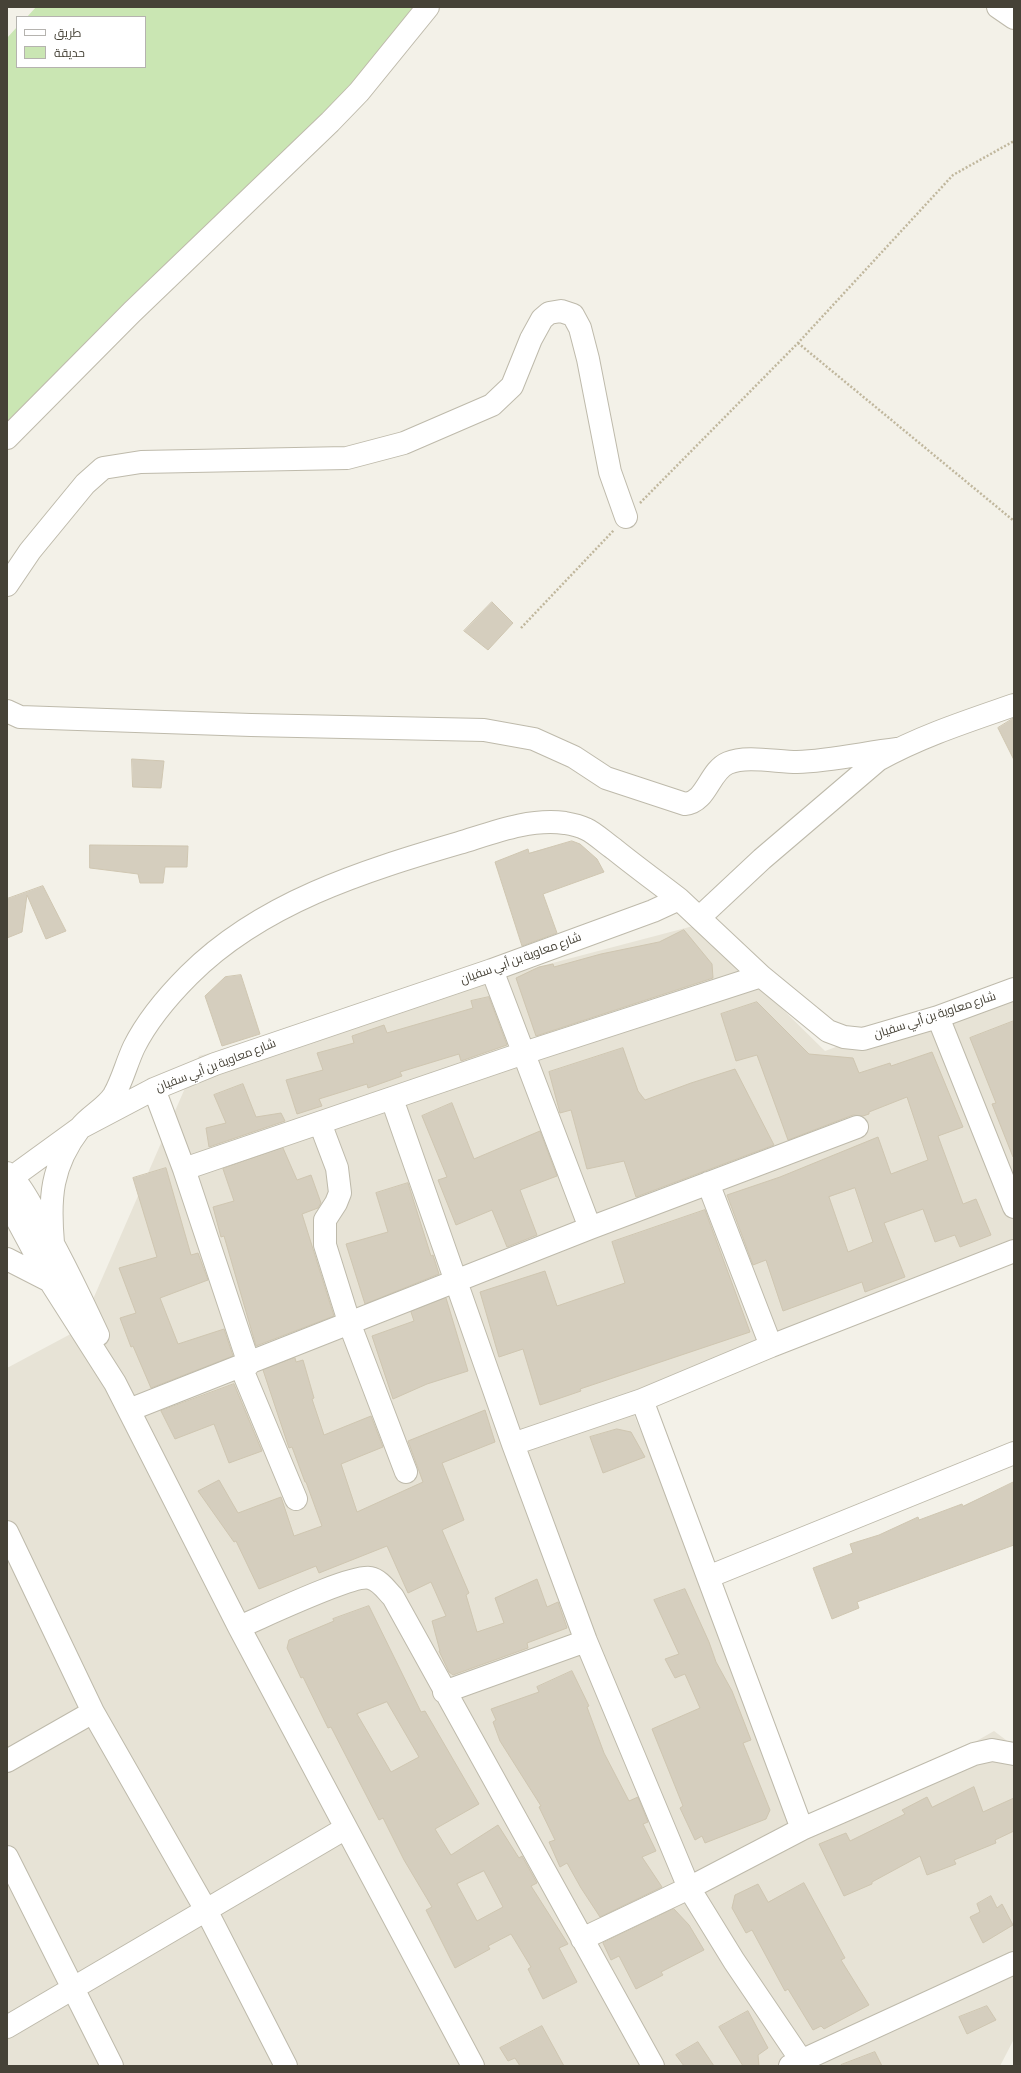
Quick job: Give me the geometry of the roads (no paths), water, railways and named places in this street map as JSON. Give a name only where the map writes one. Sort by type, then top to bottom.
[{"type":"street","points":[[7,438],[132,312],[330,122],[359,92],[428,7]]},
{"type":"street","points":[[998,7],[1014,18]]},
{"type":"street","points":[[7,585],[30,551],[85,484],[103,468],[140,462],[347,458],[404,443],[492,405],[512,386],[531,339],[542,319],[549,313],[561,311],[573,315],[580,328],[588,359],[610,472],[626,517]]},
{"type":"street","points":[[700,917],[762,859],[864,771],[897,750],[940,732],[1014,705]]},
{"type":"street","points":[[7,711],[20,717],[258,726],[484,730],[534,739],[574,757],[606,778],[685,804],[692,803],[698,799],[721,767],[728,763],[741,760],[798,762],[897,750]]},
{"type":"street","points":[[53,1243],[51,1197],[55,1174],[80,1128],[112,1098],[125,1074],[129,1058],[135,1045],[152,1017],[188,976],[222,944],[296,901],[393,862],[508,828],[538,823],[565,823],[586,829],[679,899]]},
{"type":"street","name":"شارع معاوية بن أبي سفيان","points":[[9,1177],[80,1128],[154,1089],[242,1054],[492,970],[653,911],[679,899],[700,917],[761,976],[828,1031],[844,1037],[863,1039],[938,1017],[1014,989]]},
{"type":"street","points":[[492,970],[590,1228]]},
{"type":"street","points":[[184,1169],[524,1053],[761,976]]},
{"type":"street","points":[[938,1017],[1014,1207]]},
{"type":"street","points":[[154,1089],[184,1169],[245,1366],[296,1499]]},
{"type":"street","points":[[392,1099],[455,1282],[586,1641],[689,1888],[796,2063],[1014,1963]]},
{"type":"street","points":[[320,1123],[337,1168],[340,1193],[326,1220],[325,1245],[350,1325],[406,1472]]},
{"type":"street","points":[[129,1410],[350,1325],[590,1228],[857,1127]]},
{"type":"street","points":[[9,1177],[53,1243],[74,1281],[97,1333],[116,1383],[239,1627],[473,2066]]},
{"type":"street","points":[[708,1183],[771,1346]]},
{"type":"street","points":[[7,1200],[50,1281],[116,1383]]},
{"type":"street","points":[[513,1444],[642,1400],[771,1346],[1014,1251]]},
{"type":"street","points":[[7,1259],[50,1281]]},
{"type":"street","points":[[642,1400],[802,1829]]},
{"type":"street","points":[[708,1577],[1014,1453]]},
{"type":"street","points":[[7,1532],[93,1712],[206,1910],[286,2066]]},
{"type":"street","points":[[239,1627],[350,1581],[369,1578],[382,1584],[392,1597],[653,2066]]},
{"type":"street","points":[[444,1692],[586,1641]]},
{"type":"street","points":[[7,1760],[93,1712]]},
{"type":"street","points":[[582,1939],[689,1888],[802,1829],[974,1754],[992,1750],[1012,1751]]},
{"type":"street","points":[[7,2027],[346,1828]]},
{"type":"street","points":[[7,1857],[112,2066]]}]
